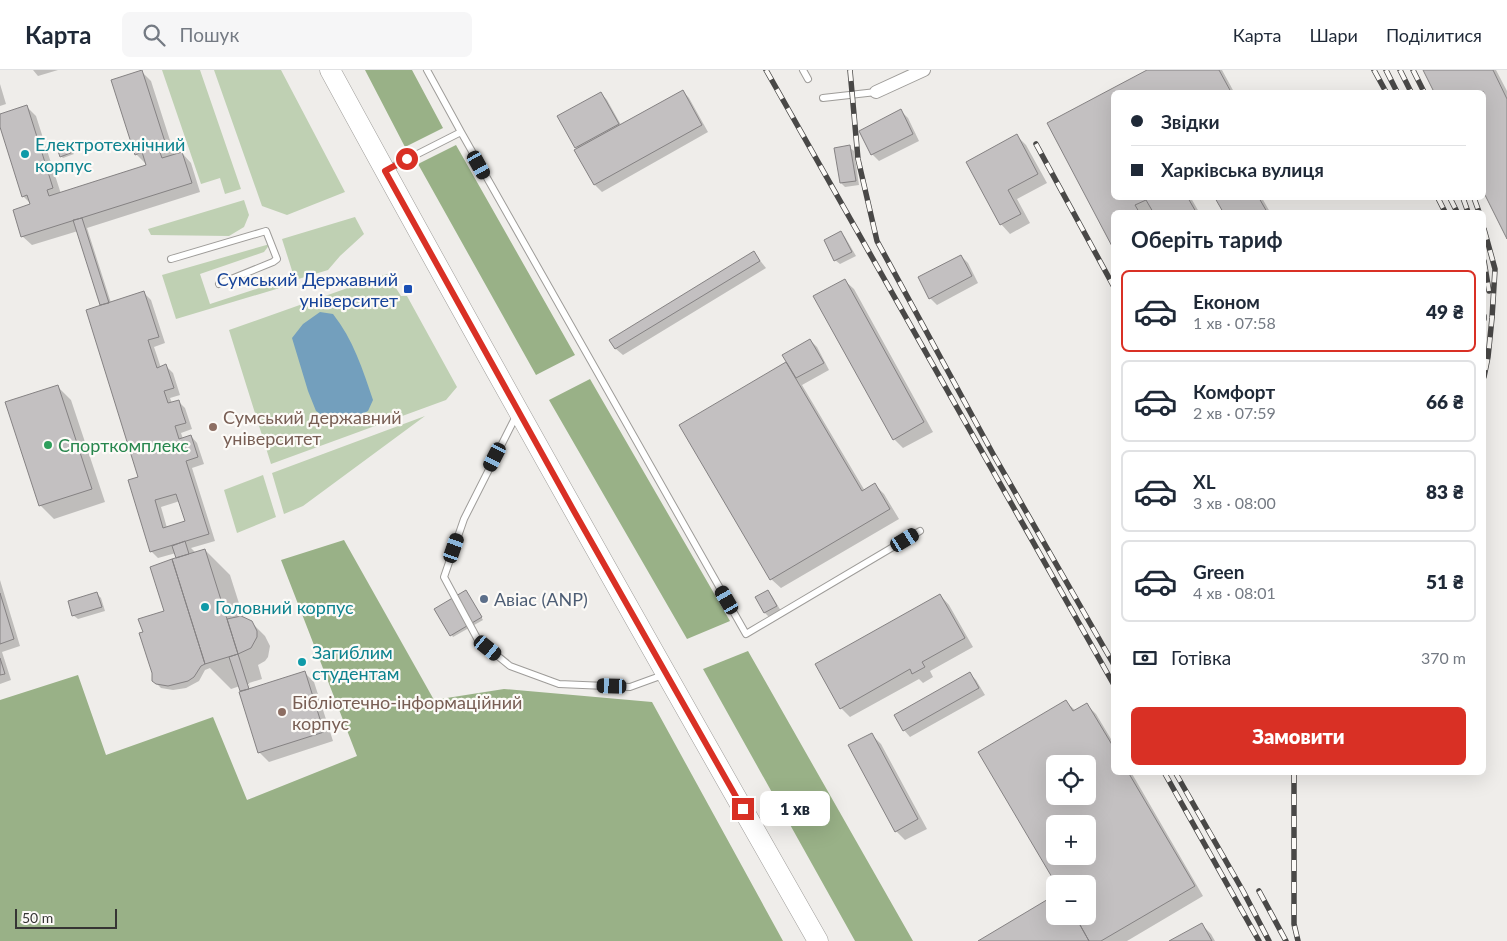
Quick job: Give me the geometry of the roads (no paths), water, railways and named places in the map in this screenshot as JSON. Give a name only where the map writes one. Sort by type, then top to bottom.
[{"type":"main road","points":[[330,70],[518,411],[818,941]]},
{"type":"street","points":[[876,92],[924,70]]},
{"type":"lane","points":[[427,70],[746,634],[766,624],[920,531]]},
{"type":"lane","points":[[803,70],[808,79]]},
{"type":"lane","points":[[823,98],[876,92]]},
{"type":"lane","points":[[385,171],[461,132]]},
{"type":"lane","points":[[171,259],[266,231],[277,259],[219,284]]},
{"type":"lane","points":[[518,411],[464,518],[444,577],[478,640],[510,666],[559,684],[630,687],[666,674]]},
{"type":"water","points":[[320,312],[333,314],[340,324],[357,355],[373,400],[368,411],[356,417],[329,420],[316,411],[308,391],[292,338],[303,324]]},
{"type":"railway","points":[[766,70],[1111,680]]},
{"type":"railway","points":[[850,70],[858,159],[877,241],[993,454],[1111,660]]},
{"type":"railway","points":[[1374,70],[1385,90]]},
{"type":"railway","points":[[1386,70],[1396,90]]},
{"type":"railway","points":[[1400,70],[1410,90]]},
{"type":"railway","points":[[1413,70],[1423,90]]},
{"type":"railway","points":[[1036,144],[1111,282]]},
{"type":"railway","points":[[1439,200],[1444,210]]},
{"type":"railway","points":[[1451,200],[1456,210]]},
{"type":"railway","points":[[1464,200],[1467,210]]},
{"type":"railway","points":[[1475,200],[1478,210]]},
{"type":"railway","points":[[1486,236],[1495,269],[1486,367]]},
{"type":"railway","points":[[1486,273],[1489,291]]},
{"type":"railway","points":[[1166,775],[1259,941]]},
{"type":"railway","points":[[1177,775],[1243,891],[1269,941]]},
{"type":"railway","points":[[1294,775],[1294,924],[1298,941]]},
{"type":"railway","points":[[1259,891],[1286,941]]},
{"type":"place","name":"Електротехнічний корпус","points":[[25,154]]},
{"type":"place","name":"Сумський Державний університет","points":[[408,289]]},
{"type":"place","name":"Сумський державний університет","points":[[213,427]]},
{"type":"place","name":"Спорткомплекс","points":[[48,445]]},
{"type":"place","name":"Авіас (ANP)","points":[[484,599]]},
{"type":"place","name":"Головний корпус","points":[[205,607]]},
{"type":"place","name":"Загиблим студентам","points":[[302,662]]},
{"type":"place","name":"Бібліотечно-інформаційний корпус","points":[[282,712]]}]
